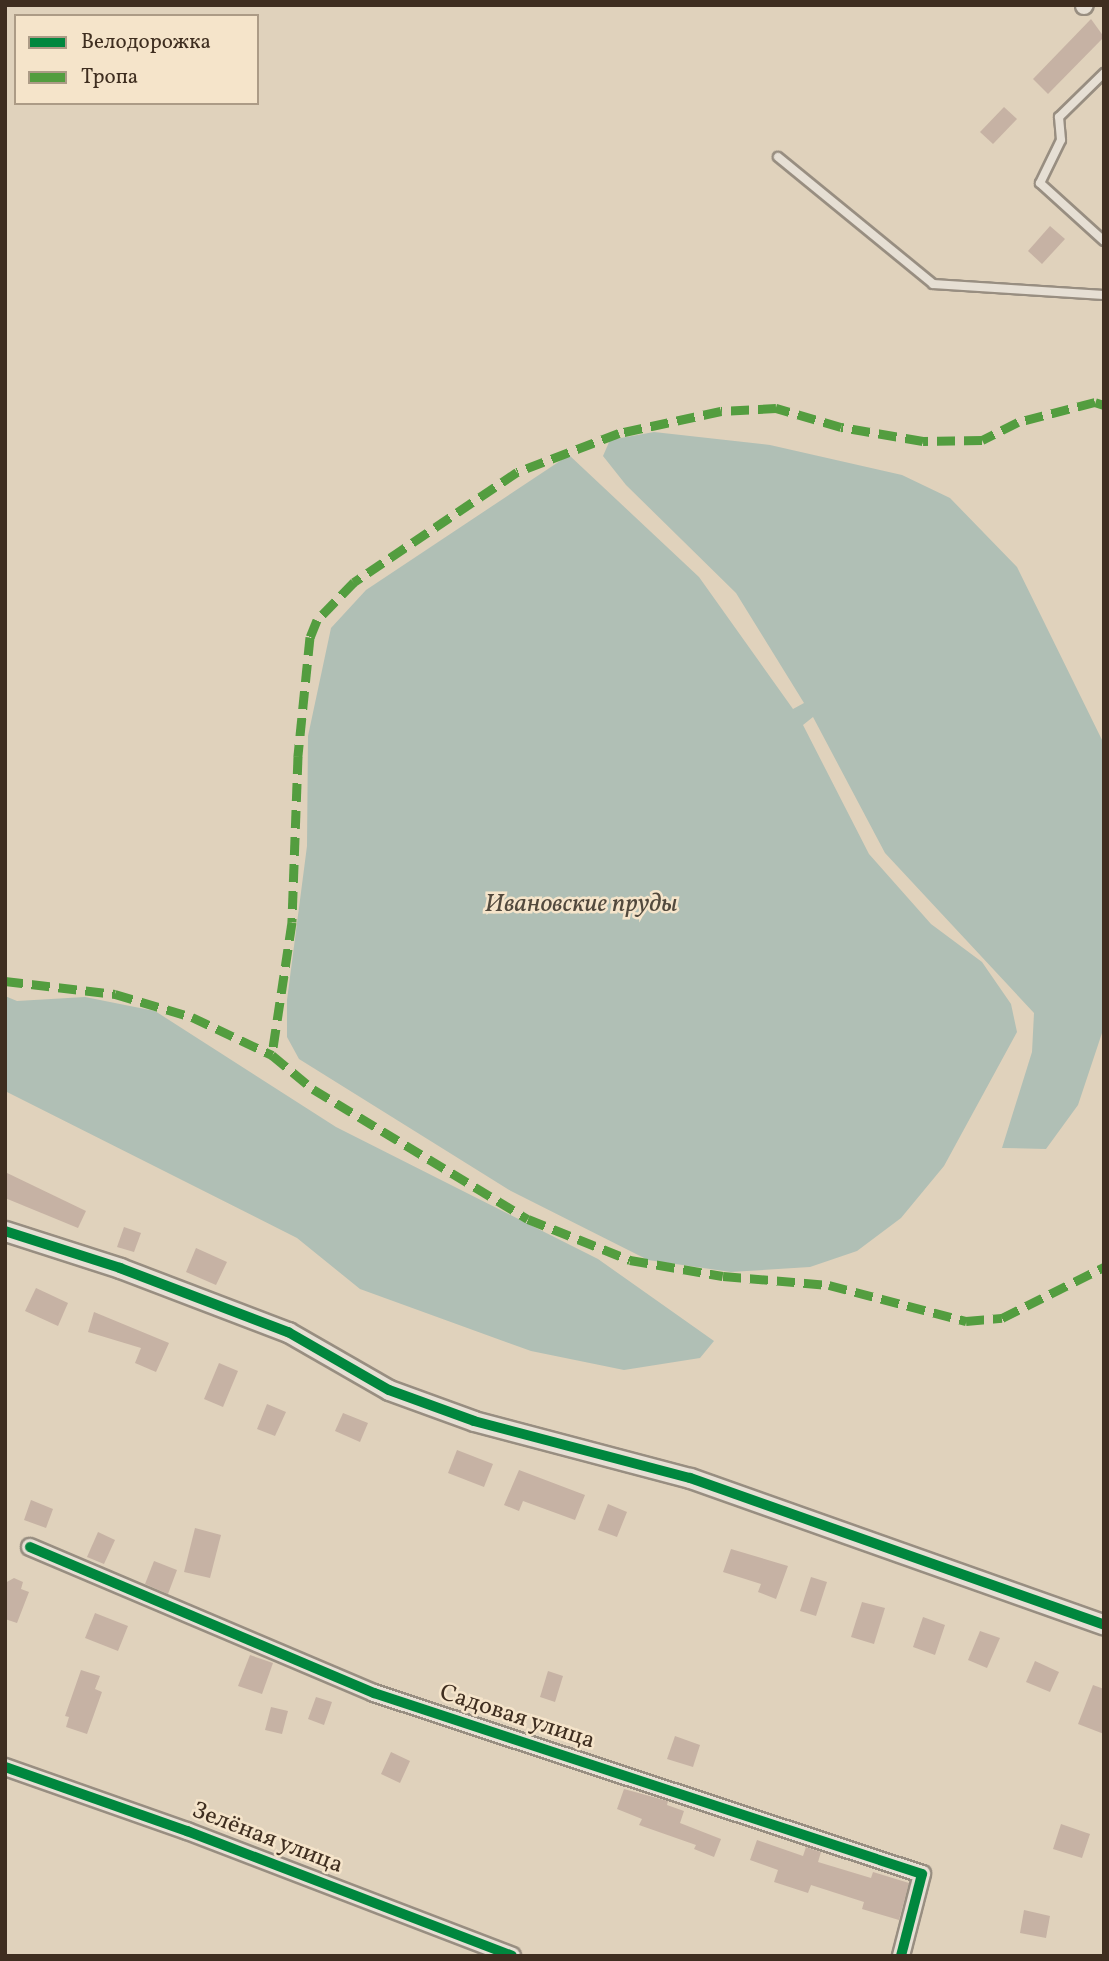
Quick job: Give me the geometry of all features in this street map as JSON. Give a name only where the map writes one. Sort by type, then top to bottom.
[{"type":"street","points":[[5,1231],[120,1268],[288,1332],[389,1390],[474,1422],[690,1478],[1104,1625]]},
{"type":"street","name":"Садовая улица","points":[[30,1547],[374,1693],[922,1874],[901,1956]]},
{"type":"street","name":"Зелёная улица","points":[[5,1767],[187,1831],[512,1956]]},
{"type":"lane","points":[[1104,73],[1059,117],[1061,140],[1040,183],[1104,241]]},
{"type":"lane","points":[[778,157],[933,284],[1104,295]]},
{"type":"water","name":"Ивановские пруды","points":[[654,432],[770,445],[902,475],[950,498],[1017,567],[1104,744],[1104,1027],[1078,1105],[1046,1149],[1002,1148],[1032,1052],[1034,1013],[885,853],[813,717],[803,725],[869,854],[931,924],[982,962],[1011,1004],[1017,1032],[944,1166],[901,1218],[857,1251],[810,1267],[731,1272],[648,1260],[511,1191],[299,1059],[287,1037],[287,1000],[307,846],[308,736],[331,628],[366,590],[569,455],[699,577],[793,709],[804,703],[736,593],[626,485],[603,456],[610,440]]},
{"type":"water","points":[[5,996],[17,1001],[85,997],[155,1011],[336,1127],[598,1259],[714,1341],[700,1358],[624,1370],[531,1351],[360,1289],[297,1238],[5,1091]]},
{"type":"building","points":[[1091,19],[1104,37],[1048,94],[1033,79]]},
{"type":"building","points":[[1004,107],[1017,119],[993,144],[980,132]]},
{"type":"building","points":[[1050,226],[1065,239],[1042,264],[1028,251]]},
{"type":"building","points":[[5,1172],[86,1211],[78,1228],[5,1198]]},
{"type":"building","points":[[124,1227],[141,1233],[134,1252],[117,1247]]},
{"type":"building","points":[[196,1248],[227,1262],[216,1285],[186,1272]]},
{"type":"building","points":[[36,1288],[68,1303],[58,1326],[25,1311]]},
{"type":"building","points":[[94,1312],[169,1343],[156,1372],[135,1363],[141,1348],[88,1332]]},
{"type":"building","points":[[219,1363],[238,1371],[223,1407],[204,1399]]},
{"type":"building","points":[[267,1404],[286,1412],[275,1436],[257,1429]]},
{"type":"building","points":[[343,1413],[368,1423],[360,1442],[335,1431]]},
{"type":"building","points":[[457,1450],[493,1464],[484,1487],[448,1473]]},
{"type":"building","points":[[519,1470],[585,1495],[575,1520],[523,1501],[519,1511],[504,1505]]},
{"type":"building","points":[[31,1500],[53,1509],[46,1528],[24,1520]]},
{"type":"building","points":[[608,1504],[627,1512],[617,1537],[598,1530]]},
{"type":"building","points":[[195,1528],[221,1535],[210,1578],[184,1572]]},
{"type":"building","points":[[98,1532],[115,1540],[104,1564],[87,1557]]},
{"type":"building","points":[[731,1549],[788,1566],[776,1599],[758,1592],[761,1584],[723,1572]]},
{"type":"building","points":[[154,1561],[177,1570],[168,1594],[145,1584]]},
{"type":"building","points":[[811,1577],[827,1582],[816,1616],[800,1611]]},
{"type":"building","points":[[14,1578],[23,1582],[21,1589],[29,1592],[17,1623],[5,1619],[5,1583]]},
{"type":"building","points":[[862,1602],[885,1608],[874,1644],[851,1637]]},
{"type":"building","points":[[95,1613],[128,1626],[118,1651],[85,1638]]},
{"type":"building","points":[[923,1617],[945,1625],[935,1655],[913,1647]]},
{"type":"building","points":[[980,1631],[1000,1638],[987,1668],[968,1660]]},
{"type":"building","points":[[250,1655],[273,1663],[262,1694],[238,1686]]},
{"type":"building","points":[[1035,1661],[1059,1672],[1050,1692],[1026,1682]]},
{"type":"building","points":[[81,1670],[100,1676],[95,1689],[102,1692],[87,1734],[66,1727],[69,1717],[65,1716]]},
{"type":"building","points":[[548,1671],[563,1676],[555,1702],[540,1697]]},
{"type":"building","points":[[1093,1685],[1104,1689],[1104,1734],[1078,1724]]},
{"type":"building","points":[[316,1697],[332,1702],[324,1725],[308,1719]]},
{"type":"building","points":[[271,1707],[288,1711],[282,1734],[265,1730]]},
{"type":"building","points":[[675,1736],[700,1745],[693,1767],[667,1759]]},
{"type":"building","points":[[391,1752],[410,1761],[400,1783],[381,1774]]},
{"type":"building","points":[[624,1789],[668,1801],[667,1805],[684,1811],[680,1823],[721,1839],[714,1857],[694,1849],[696,1845],[639,1825],[642,1819],[617,1809]]},
{"type":"building","points":[[1061,1824],[1090,1834],[1082,1858],[1053,1849]]},
{"type":"building","points":[[757,1840],[803,1856],[806,1847],[821,1852],[818,1862],[871,1878],[873,1872],[909,1883],[899,1920],[862,1909],[864,1902],[811,1885],[808,1893],[774,1882],[778,1870],[750,1860]]},
{"type":"building","points":[[1024,1910],[1050,1916],[1046,1938],[1020,1933]]},
{"type":"marked path","points":[[1104,405],[1095,402],[1018,422],[982,440],[923,441],[841,427],[776,408],[721,411],[619,433],[517,472],[354,582],[317,620],[310,637],[298,756],[292,922],[272,1055],[313,1089],[528,1219],[630,1260],[723,1276],[829,1285],[966,1321],[1002,1318],[1104,1267]]},
{"type":"marked path","points":[[5,981],[115,994],[192,1017],[272,1055]]},
{"type":"cycle path","points":[[5,1231],[120,1268],[288,1332],[389,1390],[474,1421],[690,1478],[1104,1625]]},
{"type":"cycle path","points":[[30,1547],[374,1693],[922,1874],[901,1956]]},
{"type":"cycle path","points":[[5,1767],[187,1831],[512,1956]]}]
